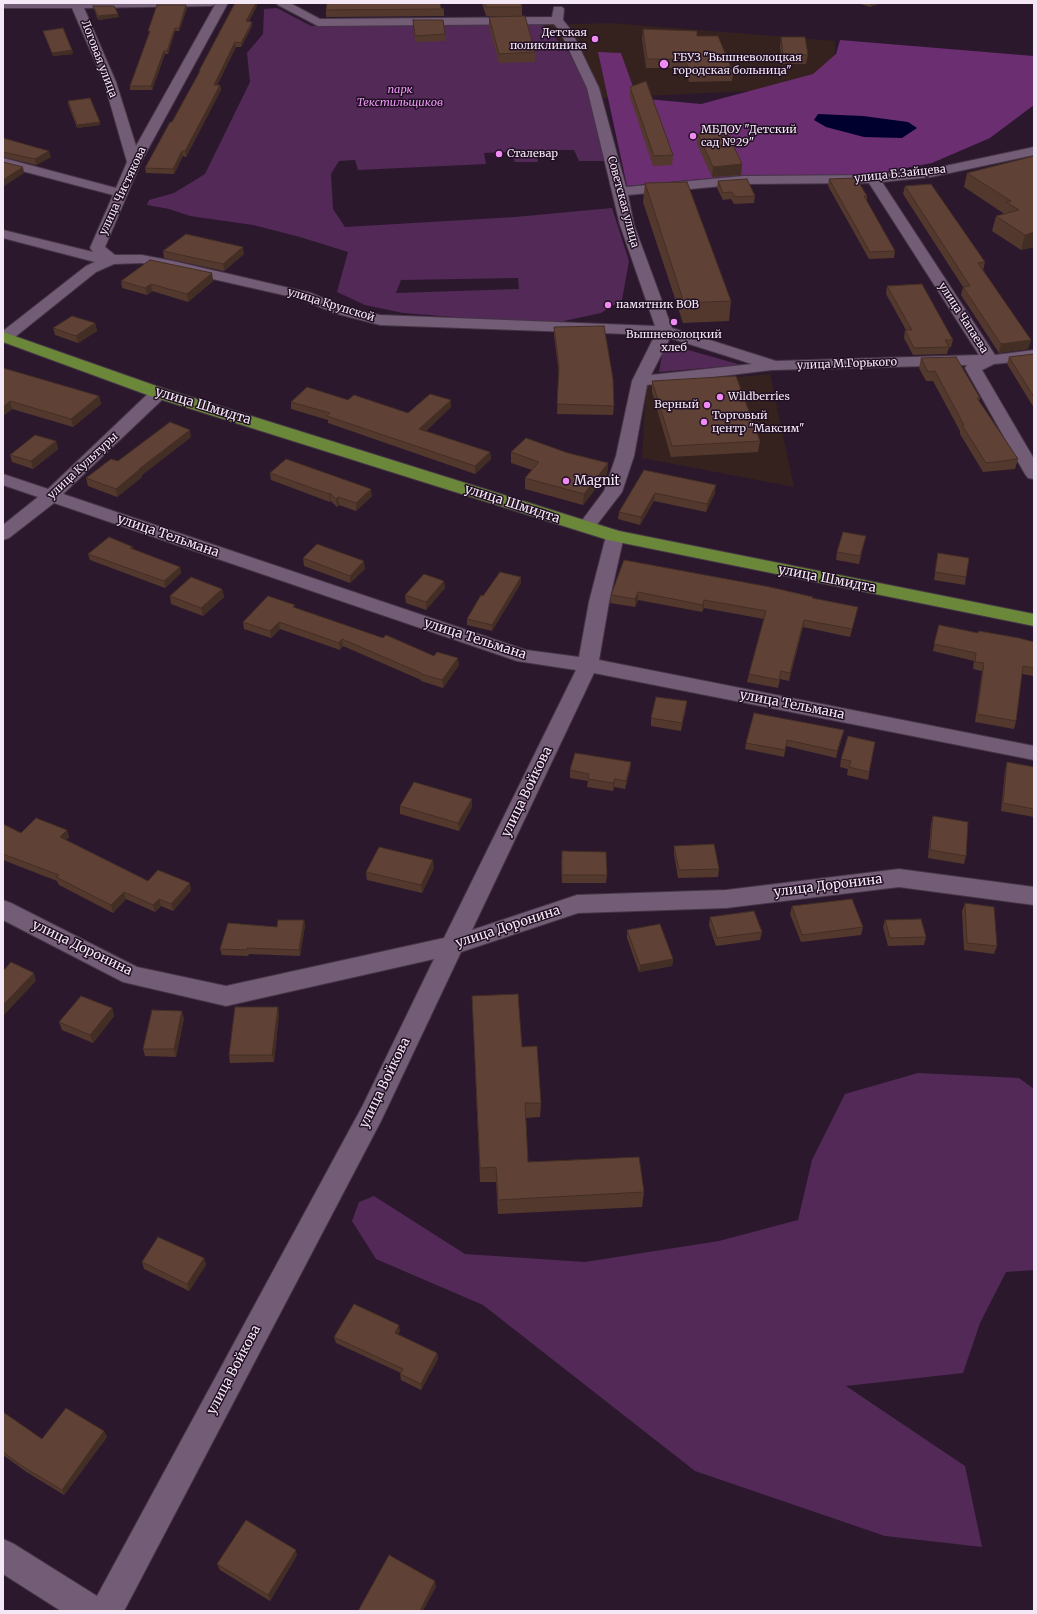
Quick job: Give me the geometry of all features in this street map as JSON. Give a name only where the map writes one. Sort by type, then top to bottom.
[{"type":"main road","name":"улица Шмидта","points":[[4,338],[159,394],[615,536],[1034,620]]},
{"type":"street","points":[[3,5],[210,3]]},
{"type":"street","name":"улица Чистякова","points":[[111,260],[97,248],[134,162],[222,3]]},
{"type":"street","points":[[282,3],[318,23]]},
{"type":"street","name":"Логовая улица","points":[[76,4],[110,82],[134,162]]},
{"type":"street","points":[[315,10],[318,23]]},
{"type":"street","name":"Советская улица","points":[[318,23],[557,15],[594,88],[627,225],[665,331]]},
{"type":"street","name":"улица Б.Зайцева","points":[[620,192],[743,180],[873,179],[931,173],[1034,151]]},
{"type":"street","points":[[3,162],[121,193]]},
{"type":"street","name":"улица Чапаева","points":[[873,179],[990,360],[973,368],[1034,474]]},
{"type":"street","name":"улица Крупской","points":[[3,234],[99,258],[111,260],[142,259],[173,265],[306,296],[339,310],[380,320],[665,331]]},
{"type":"street","points":[[4,338],[91,269],[111,260]]},
{"type":"street","points":[[586,527],[613,492],[625,456],[640,380],[665,331]]},
{"type":"street","name":"улица М.Горького","points":[[665,331],[775,366],[990,360],[1034,355]]},
{"type":"street","points":[[640,380],[775,366]]},
{"type":"street","name":"улица Культуры","points":[[3,534],[51,496],[159,394]]},
{"type":"street","name":"улица Тельмана","points":[[3,479],[524,656],[588,665],[1034,753]]},
{"type":"street","name":"улица Войкова","points":[[106,1611],[372,1113],[588,665],[599,602],[615,536]]},
{"type":"street","name":"улица Доронина","points":[[3,909],[132,975],[226,996],[452,946],[577,904],[726,899],[899,878],[1034,896]]},
{"type":"street","points":[[3,1555],[91,1611]]},
{"type":"shaded area","name":"ГБУЗ \"Вышневолоцкая городская больница\"","points":[[612,23],[835,41],[834,87],[602,98],[472,27]]},
{"type":"shaded area","points":[[840,40],[1034,56],[1034,105],[990,138],[932,163],[870,175],[745,175],[627,186],[598,52],[621,53],[637,98],[701,104],[813,74],[836,54]]},
{"type":"shaded area","points":[[770,374],[794,487],[642,458],[646,386]]},
{"type":"green space","name":"парк Текстильщиков","points":[[277,8],[311,26],[542,23],[569,53],[587,87],[605,161],[579,161],[574,150],[536,150],[538,162],[515,162],[510,152],[484,153],[486,164],[358,170],[355,160],[339,161],[331,174],[333,209],[345,227],[515,217],[612,208],[629,261],[622,300],[601,313],[559,322],[478,319],[403,313],[365,305],[337,292],[348,252],[300,237],[253,225],[190,216],[169,209],[147,205],[149,200],[174,193],[205,174],[250,82],[247,53],[263,34],[264,9]],"holes":[[[518,278],[519,289],[396,293],[401,280]]]},
{"type":"green space","points":[[664,343],[741,365],[659,372]]},
{"type":"green space","points":[[918,1073],[1019,1078],[1034,1089],[1034,1270],[1006,1272],[980,1323],[963,1373],[846,1386],[965,1466],[982,1547],[885,1536],[695,1471],[483,1305],[376,1259],[352,1221],[359,1202],[374,1196],[465,1254],[585,1262],[719,1241],[798,1220],[812,1160],[845,1094]]},
{"type":"water","points":[[818,114],[863,116],[908,122],[917,128],[902,138],[864,137],[826,127],[814,120]]},
{"type":"building","points":[[235,3],[256,3],[246,21],[252,22],[241,43],[235,42],[214,85],[220,85],[185,151],[182,151],[173,169],[145,168],[200,71]]},
{"type":"building","points":[[327,3],[440,3],[441,8],[444,9],[326,10]]},
{"type":"building","points":[[485,3],[521,3],[522,7],[486,7]]},
{"type":"building","points":[[157,5],[186,5],[179,28],[175,28],[167,51],[164,51],[151,86],[130,86],[150,31],[148,31]]},
{"type":"building","points":[[93,6],[114,6],[118,14],[98,16]]},
{"type":"building","points":[[525,16],[535,52],[499,54],[489,17]]},
{"type":"building","points":[[413,20],[443,20],[445,34],[415,36]]},
{"type":"building","points":[[63,28],[72,50],[52,53],[43,31]]},
{"type":"building","points":[[643,29],[697,31],[697,36],[718,36],[733,72],[690,73],[685,59],[647,59]]},
{"type":"building","points":[[781,37],[805,37],[808,55],[783,54]]},
{"type":"building","points":[[646,81],[673,155],[654,156],[630,87]]},
{"type":"building","points":[[90,98],[100,122],[77,125],[68,101]]},
{"type":"building","points":[[727,132],[742,164],[713,167],[698,134]]},
{"type":"building","points":[[3,138],[49,151],[35,159],[3,152]]},
{"type":"building","points":[[1034,156],[1034,232],[1025,235],[996,216],[1019,210],[1006,202],[1011,201],[967,173]]},
{"type":"building","points":[[3,162],[23,167],[3,180]]},
{"type":"building","points":[[856,178],[867,196],[864,196],[895,251],[870,252],[829,179]]},
{"type":"building","points":[[747,179],[755,196],[735,197],[732,192],[723,193],[718,181]]},
{"type":"building","points":[[687,182],[731,301],[684,303],[645,183]]},
{"type":"building","points":[[931,184],[985,262],[978,263],[1031,340],[1001,344],[963,287],[970,286],[905,186]]},
{"type":"building","points":[[186,234],[243,247],[223,264],[163,251]]},
{"type":"building","points":[[150,260],[212,273],[187,294],[151,284],[145,288],[121,281]]},
{"type":"building","points":[[922,284],[953,340],[945,340],[949,347],[914,348],[905,330],[912,330],[887,286]]},
{"type":"building","points":[[72,316],[95,323],[76,336],[53,328]]},
{"type":"building","points":[[604,326],[613,379],[614,406],[557,404],[559,367],[554,327]]},
{"type":"building","points":[[1034,354],[1034,397],[1009,357]]},
{"type":"building","points":[[956,357],[980,398],[977,398],[1018,459],[986,463],[962,425],[964,425],[935,371],[928,372],[921,358]]},
{"type":"building","points":[[3,368],[99,396],[71,419],[10,401],[3,407]]},
{"type":"building","name":"Торговый центр \"Максим\"","points":[[736,376],[760,441],[672,446],[652,381]]},
{"type":"building","points":[[307,387],[348,400],[354,395],[408,413],[430,394],[451,400],[419,429],[490,452],[475,466],[327,416],[330,413],[291,402]]},
{"type":"building","points":[[170,422],[190,430],[139,469],[116,489],[86,478],[111,459],[118,461]]},
{"type":"building","points":[[35,435],[56,441],[31,461],[10,455]]},
{"type":"building","points":[[526,438],[568,453],[608,463],[584,494],[525,478],[539,462],[511,452]]},
{"type":"building","points":[[286,459],[371,489],[356,503],[338,497],[336,499],[330,493],[329,494],[270,473]]},
{"type":"building","points":[[644,470],[716,485],[707,504],[655,493],[641,517],[619,512]]},
{"type":"building","points":[[843,532],[866,536],[860,556],[837,552]]},
{"type":"building","points":[[109,537],[133,547],[130,548],[180,567],[164,581],[88,554]]},
{"type":"building","points":[[317,544],[364,561],[350,576],[303,558]]},
{"type":"building","points":[[938,553],[969,558],[966,577],[935,572]]},
{"type":"building","points":[[624,560],[770,587],[813,597],[812,598],[858,607],[852,629],[804,620],[790,673],[781,671],[779,680],[749,674],[766,611],[704,600],[703,605],[638,592],[635,599],[611,595]]},
{"type":"building","points":[[500,572],[521,577],[492,625],[467,619],[481,595],[483,596]]},
{"type":"building","points":[[424,574],[444,581],[426,602],[405,595]]},
{"type":"building","points":[[191,577],[222,589],[201,608],[170,596]]},
{"type":"building","points":[[268,596],[295,605],[293,607],[383,638],[386,635],[434,656],[437,652],[458,658],[442,680],[421,674],[342,639],[339,643],[279,622],[270,631],[243,622]]},
{"type":"building","points":[[939,625],[978,633],[979,631],[1019,638],[1034,642],[1034,668],[1023,666],[1016,721],[977,714],[984,663],[975,662],[976,653],[934,644]]},
{"type":"building","points":[[656,697],[687,701],[682,723],[651,718]]},
{"type":"building","points":[[754,713],[844,730],[837,751],[787,740],[785,750],[746,743]]},
{"type":"building","points":[[848,736],[875,742],[869,772],[849,767],[851,761],[841,759]]},
{"type":"building","points":[[575,753],[631,762],[626,781],[615,779],[613,783],[588,779],[589,774],[570,770]]},
{"type":"building","points":[[1007,762],[1034,767],[1034,809],[1003,803]]},
{"type":"building","points":[[414,782],[472,799],[458,823],[400,806]]},
{"type":"building","points":[[933,816],[968,822],[966,856],[930,850]]},
{"type":"building","points":[[36,818],[67,830],[60,837],[148,881],[158,870],[190,883],[171,904],[159,899],[153,905],[124,892],[111,905],[56,877],[59,875],[3,854],[3,824],[21,833]]},
{"type":"building","points":[[714,844],[719,869],[679,870],[674,846]]},
{"type":"building","points":[[379,847],[433,860],[421,885],[366,872]]},
{"type":"building","points":[[562,851],[606,852],[607,875],[562,875]]},
{"type":"building","points":[[852,899],[863,927],[802,935],[792,906]]},
{"type":"building","points":[[965,903],[994,907],[997,946],[967,943]]},
{"type":"building","points":[[754,911],[762,932],[717,938],[710,917]]},
{"type":"building","points":[[921,919],[926,937],[890,938],[885,920]]},
{"type":"building","points":[[278,920],[304,920],[299,950],[247,948],[247,950],[220,949],[228,923],[277,927]]},
{"type":"building","points":[[660,924],[673,959],[640,965],[627,930]]},
{"type":"building","points":[[11,962],[34,973],[3,1005],[3,971]]},
{"type":"building","points":[[518,994],[522,1047],[537,1046],[541,1103],[525,1103],[528,1162],[639,1157],[644,1192],[498,1200],[496,1167],[480,1168],[472,996]]},
{"type":"building","points":[[81,996],[112,1008],[90,1035],[59,1022]]},
{"type":"building","points":[[235,1007],[278,1007],[272,1055],[229,1055]]},
{"type":"building","points":[[152,1010],[182,1011],[174,1049],[143,1049]]},
{"type":"building","points":[[158,1237],[204,1258],[187,1284],[142,1262]]},
{"type":"building","points":[[354,1304],[399,1325],[395,1333],[437,1353],[421,1384],[400,1374],[403,1369],[334,1337]]},
{"type":"building","points":[[66,1408],[104,1431],[62,1490],[22,1466],[3,1452],[3,1412],[42,1439]]},
{"type":"building","points":[[246,1520],[296,1550],[268,1595],[217,1564]]},
{"type":"building","points":[[389,1555],[435,1581],[420,1611],[358,1611]]},
{"type":"place","name":"Детская поликлиника","points":[[595,39]]},
{"type":"place","name":"ГБУЗ \"Вышневолоцкая городская больница\"","points":[[664,64]]},
{"type":"place","name":"МБДОУ \"Детский сад №29\"","points":[[693,136]]},
{"type":"place","name":"Сталевар","points":[[499,154]]},
{"type":"place","name":"памятник ВОВ","points":[[608,305]]},
{"type":"place","name":"Вышневолоцкий хлеб","points":[[674,322]]},
{"type":"place","name":"Wildberries","points":[[720,397]]},
{"type":"place","name":"Верный","points":[[707,405]]},
{"type":"place","name":"Торговый центр \"Максим\"","points":[[704,422]]},
{"type":"place","name":"Magnit","points":[[566,481]]}]
